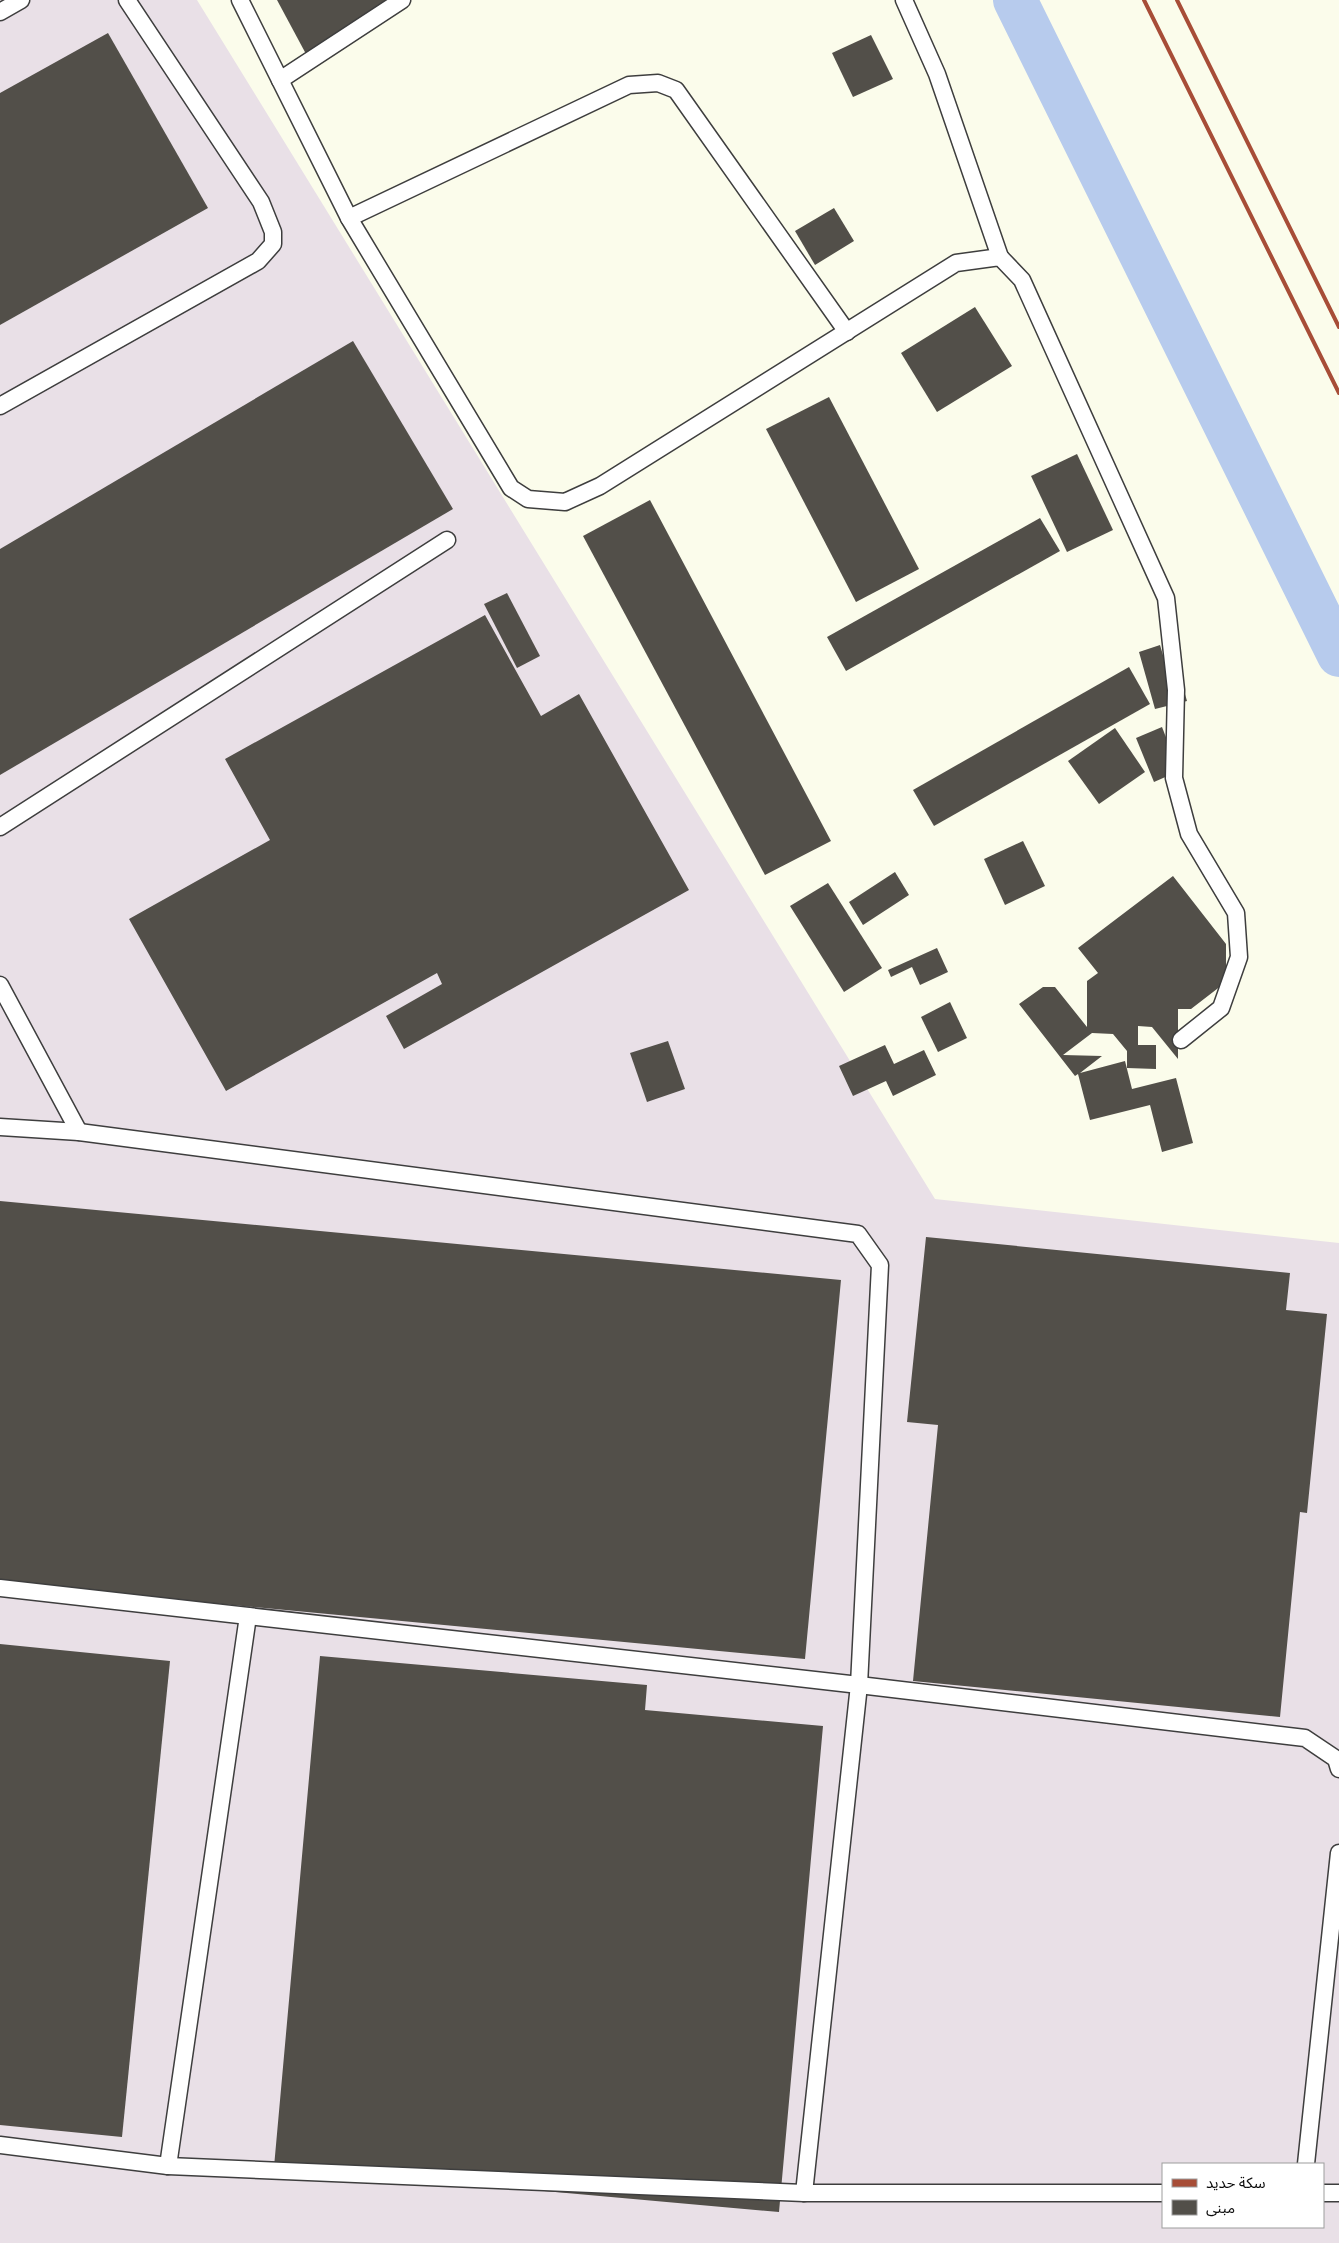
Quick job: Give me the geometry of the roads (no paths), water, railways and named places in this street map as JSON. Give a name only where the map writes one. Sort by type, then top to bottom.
[{"type":"lane","points":[[0,12],[21,0]]},
{"type":"lane","points":[[0,406],[258,260],[273,244],[273,232],[261,202],[127,0]]},
{"type":"lane","points":[[240,0],[349,218],[511,488],[528,500],[565,502],[600,486],[956,263],[1000,257]]},
{"type":"lane","points":[[280,80],[402,0]]},
{"type":"lane","points":[[904,0],[937,74],[1000,257],[1022,280],[1166,598],[1176,690],[1174,778],[1189,834],[1236,913],[1239,956],[1221,1008],[1181,1040]]},
{"type":"lane","points":[[349,218],[629,85],[658,83],[676,90],[847,332]]},
{"type":"lane","points":[[0,827],[447,540]]},
{"type":"lane","points":[[0,985],[79,1132]]},
{"type":"lane","points":[[0,1127],[79,1132],[858,1234],[880,1265],[859,1684],[804,2193]]},
{"type":"lane","points":[[0,1588],[859,1684],[1304,1738],[1336,1759],[1339,1769]]},
{"type":"lane","points":[[168,2166],[248,1616]]},
{"type":"lane","points":[[1306,2163],[1339,1853]]},
{"type":"lane","points":[[0,2145],[168,2166],[804,2193],[1162,2193]]},
{"type":"lane","points":[[1324,2193],[1339,2193]]},
{"type":"waterway","points":[[1015,0],[1339,655]]},
{"type":"railway","points":[[1144,0],[1339,393]]},
{"type":"railway","points":[[1177,0],[1339,327]]}]
